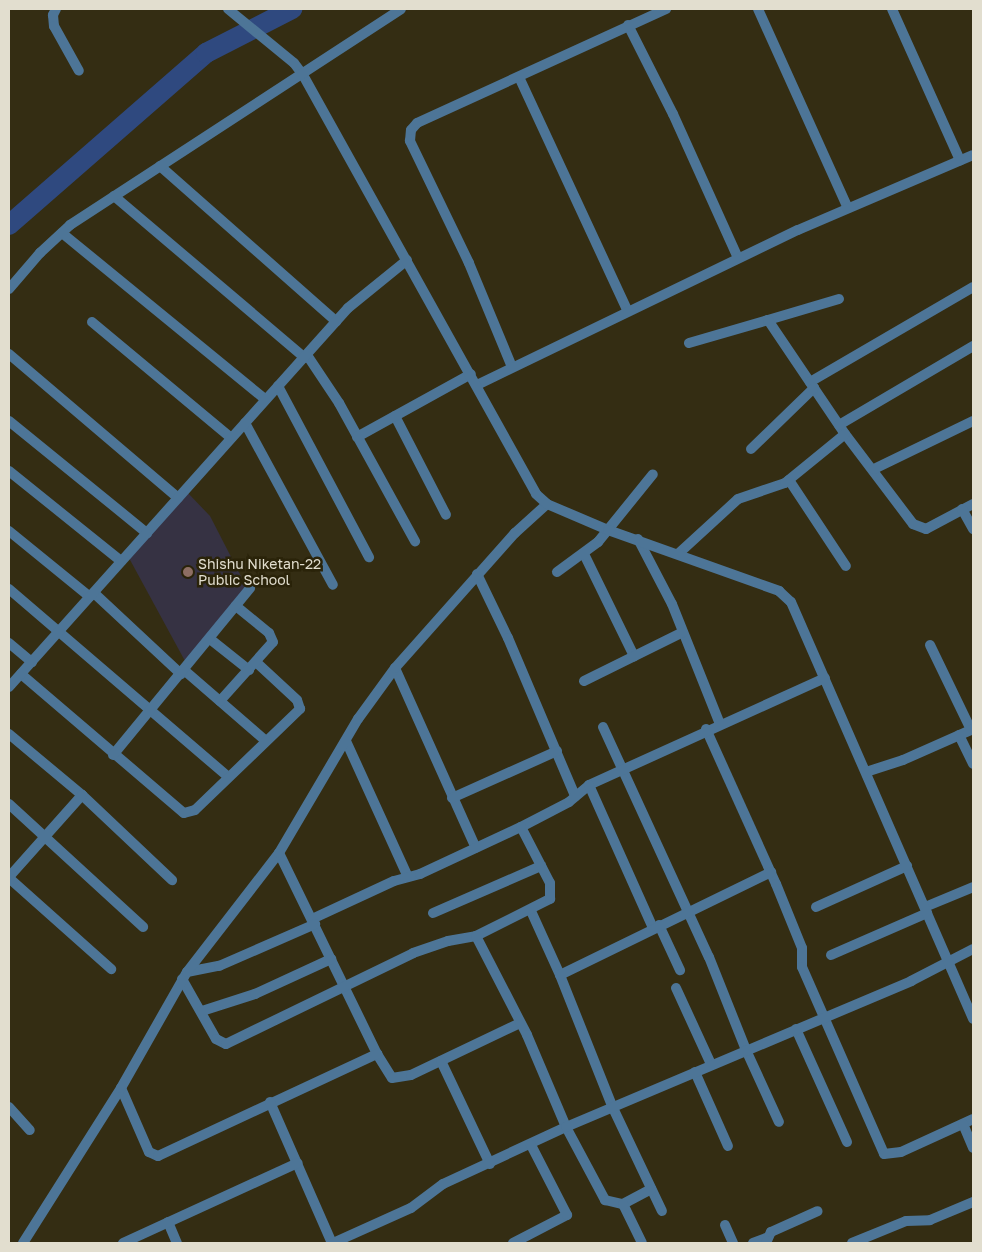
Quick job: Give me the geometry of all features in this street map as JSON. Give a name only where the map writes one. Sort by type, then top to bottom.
[{"type":"street","points":[[56,9],[53,15],[54,26],[79,71]]},
{"type":"street","points":[[228,9],[294,63],[303,75],[471,374],[528,484],[547,504],[608,530],[638,539],[785,596],[795,609],[973,1020]]},
{"type":"street","points":[[9,289],[62,233],[114,196],[402,9]]},
{"type":"street","points":[[512,366],[457,236],[410,140],[411,130],[417,123],[666,9]]},
{"type":"street","points":[[758,9],[848,208]]},
{"type":"street","points":[[892,9],[960,160]]},
{"type":"street","points":[[628,26],[673,114],[738,258]]},
{"type":"street","points":[[519,77],[626,310]]},
{"type":"street","points":[[477,385],[626,310],[738,258],[848,208],[973,155]]},
{"type":"street","points":[[160,166],[336,321]]},
{"type":"street","points":[[114,196],[306,356],[357,437],[415,540]]},
{"type":"street","points":[[62,233],[265,399]]},
{"type":"street","points":[[9,688],[336,321],[407,260]]},
{"type":"street","points":[[751,450],[812,385],[973,287]]},
{"type":"street","points":[[689,343],[839,299]]},
{"type":"street","points":[[768,320],[842,429],[874,469],[902,512],[919,529],[926,529],[973,504]]},
{"type":"street","points":[[92,322],[231,438]]},
{"type":"street","points":[[678,554],[738,499],[789,480],[842,429],[973,346]]},
{"type":"street","points":[[9,354],[178,498]]},
{"type":"street","points":[[357,437],[471,374]]},
{"type":"street","points":[[278,386],[370,557]]},
{"type":"street","points":[[395,416],[446,515]]},
{"type":"street","points":[[9,421],[147,533]]},
{"type":"street","points":[[874,469],[973,421]]},
{"type":"street","points":[[245,423],[333,585]]},
{"type":"street","points":[[9,471],[122,561]]},
{"type":"street","points":[[557,572],[584,554],[608,530],[653,474]]},
{"type":"street","points":[[789,480],[846,566]]},
{"type":"street","points":[[22,1243],[121,1088],[185,976],[279,853],[346,741],[395,668],[515,533],[547,504]]},
{"type":"street","points":[[962,509],[973,529]]},
{"type":"street","points":[[9,531],[92,595],[266,741]]},
{"type":"street","points":[[638,539],[672,604],[720,724]]},
{"type":"street","points":[[584,554],[634,656]]},
{"type":"street","points":[[477,574],[575,796]]},
{"type":"street","points":[[9,588],[227,776]]},
{"type":"street","points":[[113,755],[250,588]]},
{"type":"street","points":[[220,701],[252,666],[273,639],[236,606]]},
{"type":"street","points":[[584,681],[683,632]]},
{"type":"street","points":[[21,674],[113,755],[184,813],[195,810],[227,776],[266,741],[300,706],[252,666],[210,638]]},
{"type":"street","points":[[9,643],[32,662]]},
{"type":"street","points":[[866,772],[972,730],[930,645]]},
{"type":"street","points":[[395,668],[476,848]]},
{"type":"street","points":[[185,976],[219,966],[408,877],[476,848],[569,802],[589,785],[706,729],[825,678]]},
{"type":"street","points":[[602,727],[689,911],[746,1050],[779,1122]]},
{"type":"street","points":[[706,729],[771,872],[802,948],[802,967],[884,1154],[901,1152],[973,1119]]},
{"type":"street","points":[[9,734],[82,795],[172,880]]},
{"type":"street","points":[[959,736],[973,764]]},
{"type":"street","points":[[346,741],[408,877]]},
{"type":"street","points":[[452,798],[557,752]]},
{"type":"street","points":[[589,785],[656,926],[680,970]]},
{"type":"street","points":[[82,795],[9,877],[111,969]]},
{"type":"street","points":[[9,804],[143,927]]},
{"type":"street","points":[[185,976],[216,1039],[226,1044],[413,953],[448,941],[476,936],[546,903],[552,896],[550,883],[521,827]]},
{"type":"street","points":[[279,853],[388,1075],[397,1079],[441,1061],[520,1023]]},
{"type":"street","points":[[433,913],[541,866]]},
{"type":"street","points":[[816,907],[906,866]]},
{"type":"street","points":[[560,975],[656,926],[771,872]]},
{"type":"street","points":[[831,955],[973,887]]},
{"type":"street","points":[[530,911],[560,975],[613,1108],[662,1211]]},
{"type":"street","points":[[476,936],[520,1023],[566,1127],[605,1200],[623,1204],[651,1189]]},
{"type":"street","points":[[270,1102],[332,1243],[370,1228],[411,1208],[443,1184],[531,1145],[566,1127],[824,1018],[973,949]]},
{"type":"street","points":[[202,1012],[255,994],[331,959]]},
{"type":"street","points":[[676,988],[712,1064]]},
{"type":"street","points":[[796,1029],[847,1142]]},
{"type":"street","points":[[121,1088],[144,1142],[154,1156],[377,1054]]},
{"type":"street","points":[[441,1061],[490,1164]]},
{"type":"street","points":[[695,1072],[728,1146]]},
{"type":"street","points":[[9,1106],[30,1130]]},
{"type":"street","points":[[963,1124],[973,1148]]},
{"type":"street","points":[[513,1243],[567,1215],[531,1145]]},
{"type":"street","points":[[128,1242],[298,1163]]},
{"type":"street","points":[[852,1243],[906,1221],[930,1220],[973,1202]]},
{"type":"street","points":[[623,1204],[642,1243]]},
{"type":"street","points":[[753,1243],[766,1241],[771,1232],[818,1212]]},
{"type":"street","points":[[168,1222],[178,1243]]},
{"type":"street","points":[[725,1225],[733,1243]]},
{"type":"shaded area","name":"Shishu Niketan-22 Public School","points":[[187,492],[210,516],[246,586],[185,661],[129,558]]},
{"type":"waterway","points":[[9,225],[206,53],[292,9]]},
{"type":"place","name":"Shishu Niketan-22 Public School","points":[[188,572]]}]
